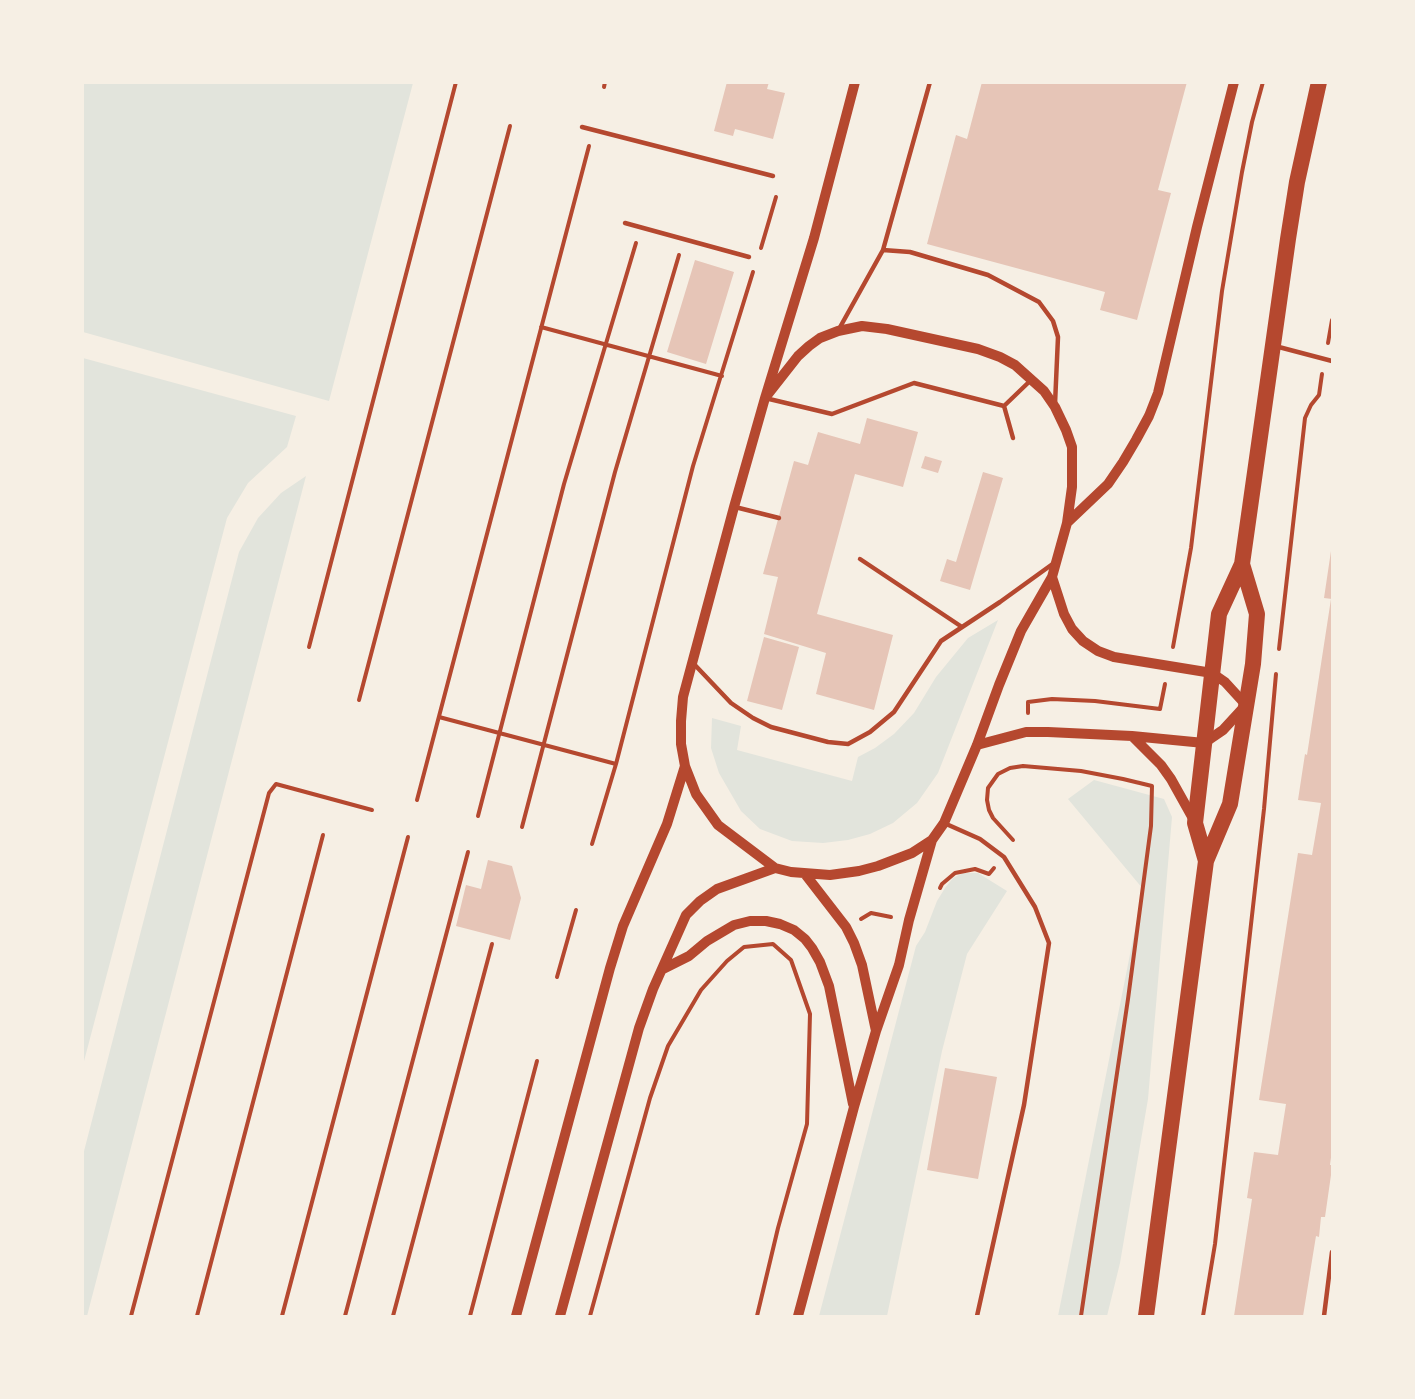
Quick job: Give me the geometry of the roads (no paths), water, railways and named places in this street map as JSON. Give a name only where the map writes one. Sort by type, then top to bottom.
[{"type":"highway","points":[[1206,861],[1195,822],[1219,614],[1242,564],[1297,182],[1319,82]]},
{"type":"highway","points":[[1146,1317],[1206,861],[1230,804],[1253,664],[1257,615],[1242,564]]},
{"type":"street","points":[[855,82],[814,238],[765,398],[683,697],[681,744],[685,766],[696,794],[718,825],[775,868],[805,874],[830,875],[859,871],[912,853],[932,840]]},
{"type":"street","points":[[1067,523],[1108,484],[1136,440],[1158,393],[1234,82]]},
{"type":"street","points":[[765,398],[798,356],[820,338],[838,330],[862,326],[887,329],[978,349],[1015,365],[1044,391],[1055,406],[1072,447],[1072,487],[1067,523],[1052,578],[1021,631],[944,823],[932,840],[899,965],[876,1031],[854,1107],[798,1317]]},
{"type":"street","points":[[977,745],[1026,732],[1132,736],[1204,743],[1223,730],[1246,705],[1225,682],[1212,672],[1114,657],[1098,651],[1083,641],[1072,629],[1059,601],[1052,578]]},
{"type":"street","points":[[1132,736],[1161,765],[1195,822]]},
{"type":"street","points":[[516,1317],[610,968],[623,926],[667,824],[685,766]]},
{"type":"street","points":[[560,1317],[639,1028],[653,989],[686,915],[717,889],[775,868]]},
{"type":"street","points":[[805,874],[846,927],[854,943],[862,965],[876,1031]]},
{"type":"street","points":[[663,969],[689,956],[707,941],[734,925],[750,921],[766,921],[794,930],[812,948],[829,986],[854,1107]]},
{"type":"lane","points":[[838,330],[883,250],[930,82]]},
{"type":"lane","points":[[582,127],[773,176]]},
{"type":"lane","points":[[625,223],[749,257]]},
{"type":"lane","points":[[883,250],[910,252],[988,275],[1039,302],[1053,321],[1058,337],[1055,406]]},
{"type":"lane","points":[[1272,346],[1332,361]]},
{"type":"lane","points":[[1004,406],[1031,380]]},
{"type":"lane","points":[[765,398],[832,414],[914,383],[1004,406]]},
{"type":"lane","points":[[1004,406],[1012,438]]},
{"type":"lane","points":[[734,507],[778,518]]},
{"type":"lane","points":[[860,560],[962,627]]},
{"type":"lane","points":[[693,663],[731,704],[753,718],[771,727],[828,742],[848,744],[870,732],[894,712],[941,641],[1056,561]]},
{"type":"lane","points":[[944,823],[980,839],[1004,858],[1035,907],[1049,943],[1024,1105],[977,1317]]},
{"type":"lane","points":[[1324,1317],[1332,1252]]}]
